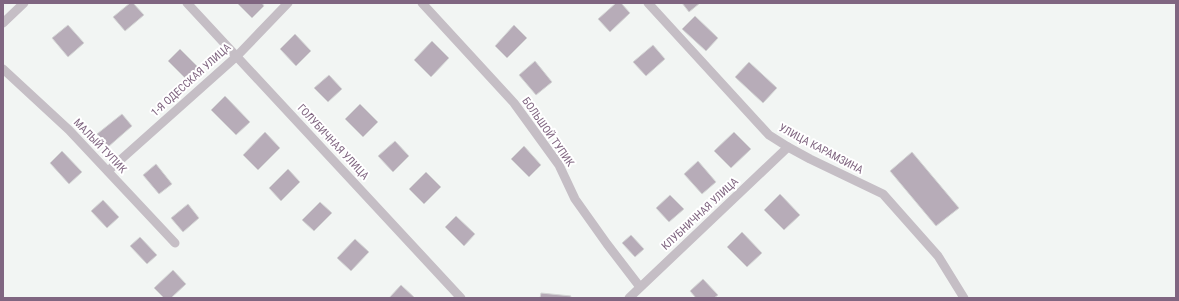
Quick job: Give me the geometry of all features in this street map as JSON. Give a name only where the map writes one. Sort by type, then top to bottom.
[{"type":"lane","points":[[3,23],[24,3]]},
{"type":"lane","name":"ГОЛУБИЧНАЯ УЛИЦА","points":[[187,3],[460,298]]},
{"type":"lane","name":"1-Я ОДЕССКАЯ УЛИЦА","points":[[108,171],[237,56],[288,3]]},
{"type":"lane","name":"БОЛЬШОЙ ТУПИК","points":[[422,3],[514,103],[559,165],[575,199],[640,287]]},
{"type":"lane","name":"УЛИЦА КАРАМЗИНА","points":[[648,3],[769,135],[788,147],[883,194],[938,256],[964,298]]},
{"type":"lane","name":"МАЛЫЙ ТУПИК","points":[[3,69],[69,130],[175,243]]},
{"type":"lane","name":"КЛУБНИЧНАЯ УЛИЦА","points":[[629,298],[788,147]]},
{"type":"building","points":[[130,3],[133,3],[144,15],[125,31],[113,17]]},
{"type":"building","points":[[237,3],[262,3],[264,6],[252,18]]},
{"type":"building","points":[[616,3],[621,3],[630,13],[610,32],[598,19]]},
{"type":"building","points":[[682,3],[700,3],[689,12]]},
{"type":"building","points":[[695,16],[718,38],[706,51],[682,29]]},
{"type":"building","points":[[68,25],[84,43],[68,57],[52,38]]},
{"type":"building","points":[[514,25],[527,38],[507,58],[495,46]]},
{"type":"building","points":[[295,34],[311,51],[296,66],[280,49]]},
{"type":"building","points":[[432,41],[449,58],[431,77],[414,60]]},
{"type":"building","points":[[653,45],[665,59],[646,76],[633,62]]},
{"type":"building","points":[[180,49],[201,70],[189,82],[168,61]]},
{"type":"building","points":[[535,61],[552,82],[536,95],[519,75]]},
{"type":"building","points":[[749,62],[777,88],[763,103],[735,77]]},
{"type":"building","points":[[329,75],[342,89],[328,102],[314,88]]},
{"type":"building","points":[[225,96],[250,122],[236,135],[211,110]]},
{"type":"building","points":[[360,104],[378,122],[363,137],[345,119]]},
{"type":"building","points":[[122,114],[132,126],[108,147],[97,134]]},
{"type":"building","points":[[265,132],[280,148],[258,170],[243,155]]},
{"type":"building","points":[[734,132],[751,149],[731,168],[714,151]]},
{"type":"building","points":[[395,141],[409,156],[393,172],[378,156]]},
{"type":"building","points":[[524,146],[541,165],[529,177],[511,159]]},
{"type":"building","points":[[62,151],[82,172],[69,184],[50,163]]},
{"type":"building","points":[[912,152],[959,208],[936,226],[890,171]]},
{"type":"building","points":[[698,161],[716,182],[702,194],[684,174]]},
{"type":"building","points":[[156,164],[172,184],[159,194],[143,175]]},
{"type":"building","points":[[288,169],[300,182],[281,201],[269,188]]},
{"type":"building","points":[[426,172],[441,187],[424,204],[409,189]]},
{"type":"building","points":[[780,194],[800,215],[784,230],[764,210]]},
{"type":"building","points":[[670,195],[684,209],[669,222],[656,208]]},
{"type":"building","points":[[103,200],[119,217],[107,228],[91,211]]},
{"type":"building","points":[[320,202],[332,213],[314,231],[302,220]]},
{"type":"building","points":[[188,204],[199,218],[183,232],[171,218]]},
{"type":"building","points":[[456,216],[475,234],[464,246],[445,227]]},
{"type":"building","points":[[742,232],[762,253],[747,267],[727,247]]},
{"type":"building","points":[[631,235],[644,249],[635,257],[622,243]]},
{"type":"building","points":[[140,237],[157,255],[147,264],[130,246]]},
{"type":"building","points":[[355,239],[369,252],[351,271],[337,258]]},
{"type":"building","points":[[173,270],[186,284],[171,298],[164,298],[154,288]]},
{"type":"building","points":[[703,279],[718,295],[714,298],[696,298],[690,291]]},
{"type":"building","points":[[401,285],[415,298],[389,298]]},
{"type":"building","points":[[541,293],[571,296],[570,298],[540,298]]}]
